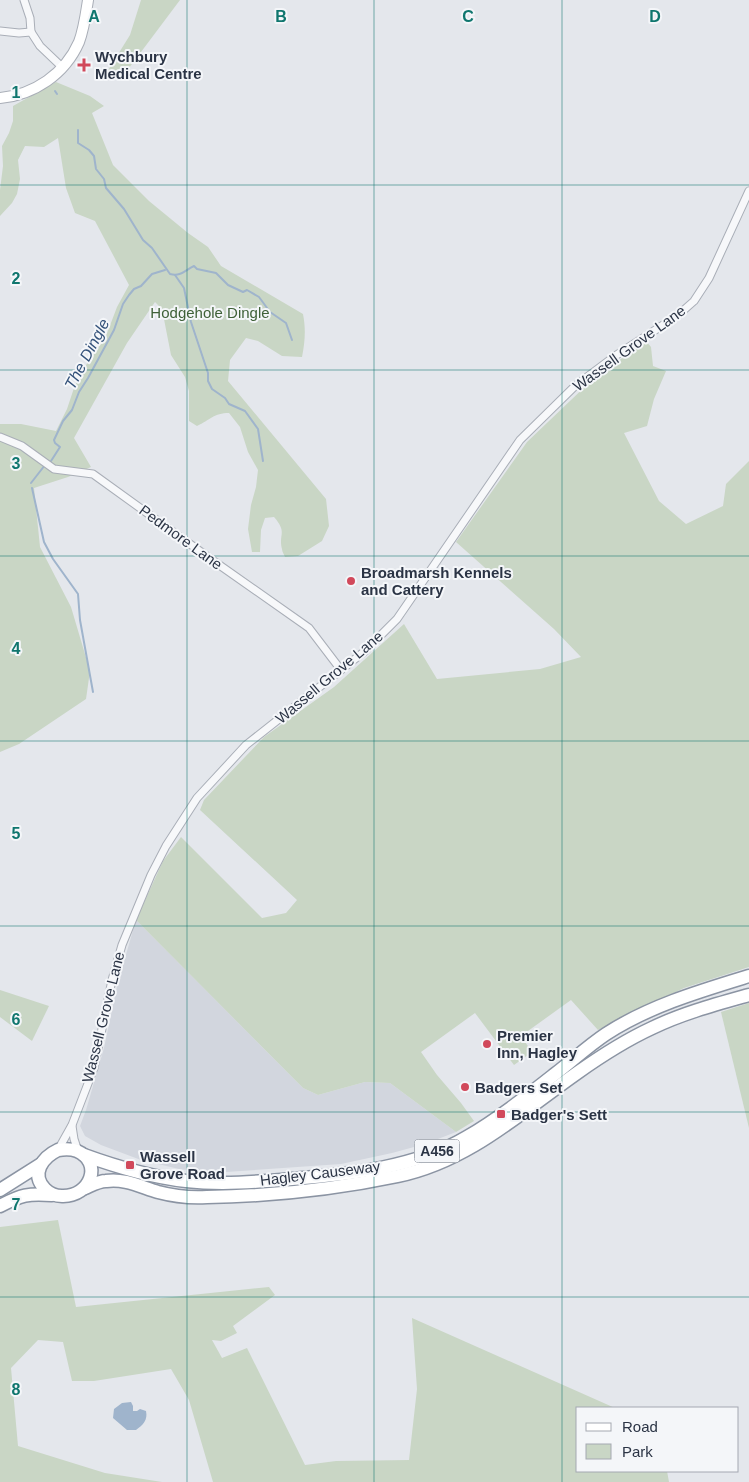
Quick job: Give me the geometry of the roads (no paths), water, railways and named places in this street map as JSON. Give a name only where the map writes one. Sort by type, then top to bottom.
[{"type":"highway","name":"Hagley Causeway","points":[[81,1153],[123,1168],[162,1178],[209,1183],[315,1177],[357,1172],[397,1164],[423,1156],[465,1138],[498,1118],[606,1035],[639,1016],[692,994],[749,976]]},
{"type":"highway","name":"Hagley Causeway","points":[[85,1188],[106,1180],[129,1182],[159,1192],[187,1197],[240,1196],[314,1190],[417,1171],[471,1148],[504,1127],[578,1072],[617,1047],[652,1028],[685,1015],[749,995]]},
{"type":"highway","points":[[0,1190],[41,1164],[47,1156],[58,1150],[81,1153],[88,1160],[91,1178],[85,1188],[79,1193],[69,1196],[22,1195],[0,1206]]},
{"type":"highway","points":[[41,1164],[39,1174],[42,1186],[52,1195]]},
{"type":"street","points":[[24,0],[30,18],[31,32],[40,46],[62,67]]},
{"type":"street","points":[[0,98],[15,96],[33,90],[44,84],[62,67],[80,40],[88,0]]},
{"type":"street","points":[[0,31],[19,34],[31,32]]},
{"type":"street","name":"Wassell Grove Lane","points":[[58,1150],[72,1126],[94,1068],[112,980],[122,945],[151,875],[166,846],[197,798],[246,745],[365,651],[397,618],[520,440],[574,386],[615,356],[677,316],[694,301],[709,278],[749,192]]},
{"type":"street","name":"Pedmore Lane","points":[[0,437],[22,446],[54,469],[93,474],[309,628],[341,670]]},
{"type":"street","points":[[72,1126],[74,1139],[81,1153]]},
{"type":"water","points":[[131,1402],[133,1411],[140,1409],[146,1411],[144,1422],[136,1430],[127,1430],[113,1418],[114,1409],[122,1403]]},
{"type":"waterway","name":"The Dingle","points":[[78,130],[78,143],[89,150],[94,156],[96,169],[104,179],[106,188],[124,209],[143,240],[152,248],[170,274],[180,274],[194,266],[197,269],[216,273],[228,285],[243,292],[247,290],[259,297],[270,312],[286,323],[292,340]]},
{"type":"waterway","name":"The Dingle","points":[[51,461],[60,447],[54,440],[114,330],[123,304],[134,289],[141,286],[152,274],[165,270]]},
{"type":"waterway","points":[[175,275],[184,288],[191,322],[208,373],[208,381],[212,389],[225,398],[229,404],[245,411],[258,429],[263,461]]},
{"type":"waterway","name":"The Dingle","points":[[31,483],[45,465]]},
{"type":"waterway","name":"The Dingle","points":[[32,488],[44,542],[53,559],[78,594],[80,620],[93,692]]},
{"type":"place","name":"Wychbury Medical Centre","points":[[84,65]]},
{"type":"place","name":"Broadmarsh Kennels and Cattery","points":[[351,581]]},
{"type":"place","name":"Premier Inn, Hagley","points":[[487,1044]]},
{"type":"place","name":"Badgers Set","points":[[465,1087]]},
{"type":"place","name":"Badger's Sett","points":[[501,1114]]},
{"type":"place","name":"Wassell Grove Road","points":[[130,1165]]},
{"type":"park label","name":"Hodgehole Dingle","points":[[210,312]]}]
